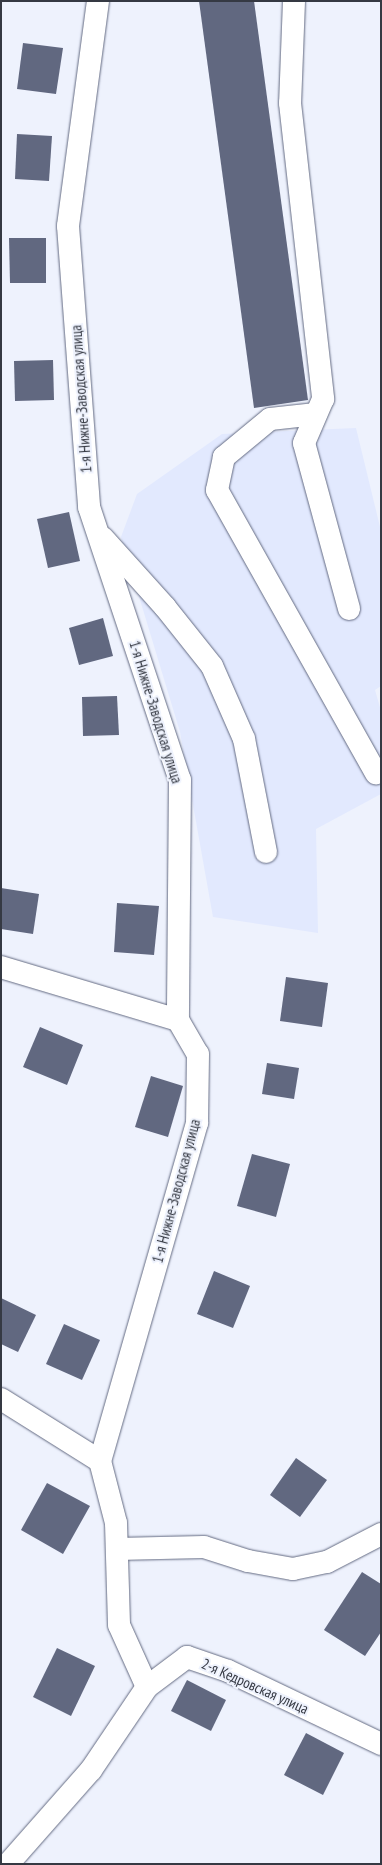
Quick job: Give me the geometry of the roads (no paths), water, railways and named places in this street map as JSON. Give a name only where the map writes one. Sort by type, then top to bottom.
[{"type":"street","name":"1-я Нижне-Заводская улица","points":[[98,1],[68,226],[89,507],[180,780],[178,1020],[198,1054],[197,1123],[100,1461]]},
{"type":"street","points":[[294,1],[290,103],[323,399],[304,443],[349,609]]},
{"type":"street","points":[[316,414],[270,419],[224,457],[217,490],[376,773]]},
{"type":"street","points":[[97,532],[165,607],[212,666],[244,739],[266,852]]},
{"type":"street","points":[[1,967],[178,1020]]},
{"type":"street","points":[[1,1399],[100,1461],[116,1523],[119,1625],[147,1687],[91,1770],[8,1864]]},
{"type":"street","points":[[117,1550],[204,1547],[248,1562],[293,1569],[327,1562],[381,1534]]},
{"type":"street","name":"2-я Кедровская улица","points":[[147,1687],[187,1657],[228,1671],[381,1744]]}]
